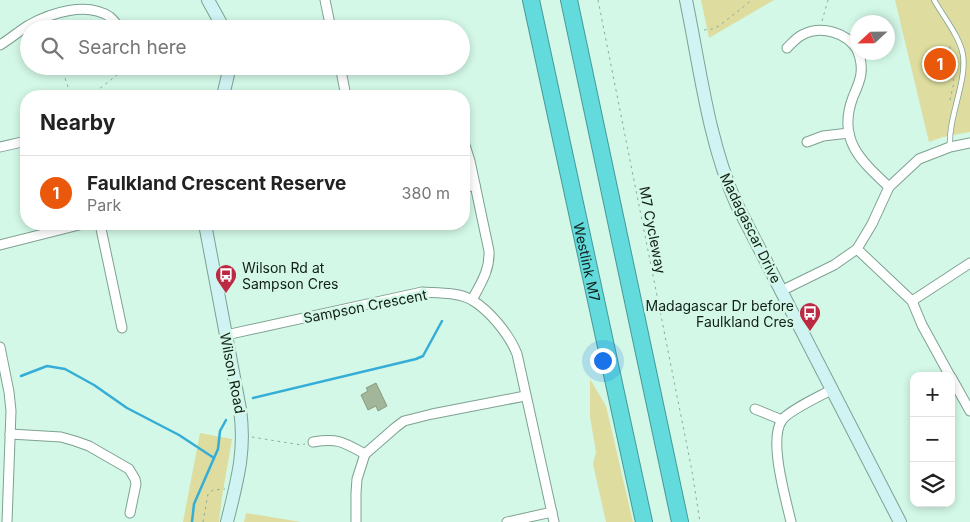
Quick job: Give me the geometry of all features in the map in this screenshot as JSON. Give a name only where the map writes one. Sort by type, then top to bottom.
[{"type":"highway","name":"Westlink M7","points":[[531,0],[644,522]]},
{"type":"highway","points":[[569,0],[680,522]]},
{"type":"street","points":[[208,0],[219,20]]},
{"type":"street","points":[[328,0],[331,20]]},
{"type":"street","name":"Madagascar Drive","points":[[686,0],[720,164],[736,203],[900,522]]},
{"type":"street","points":[[39,20],[66,12],[88,9],[100,12],[113,20]]},
{"type":"street","points":[[788,48],[802,35],[820,31],[836,33],[850,44]]},
{"type":"street","points":[[0,45],[20,32]]},
{"type":"street","points":[[860,60],[862,76],[851,105],[849,133],[852,144],[860,159],[888,187]]},
{"type":"street","points":[[224,90],[228,75]]},
{"type":"street","points":[[342,75],[345,90]]},
{"type":"street","points":[[807,142],[823,136],[849,133]]},
{"type":"street","points":[[0,147],[20,142]]},
{"type":"street","points":[[781,290],[834,265],[857,249],[872,224],[888,187],[919,159],[950,147],[970,143]]},
{"type":"street","points":[[470,161],[490,262],[486,274],[472,300]]},
{"type":"street","points":[[470,186],[475,185]]},
{"type":"street","points":[[0,245],[60,230]]},
{"type":"street","points":[[101,230],[122,328]]},
{"type":"street","name":"Wilson Road","points":[[205,230],[240,410],[243,437],[240,468],[227,522]]},
{"type":"street","points":[[857,249],[912,301],[922,325],[949,372]]},
{"type":"street","points":[[912,301],[970,263]]},
{"type":"street","name":"Sampson Crescent","points":[[226,335],[422,292],[451,294],[472,300],[503,328],[512,341],[520,366],[525,396],[554,522]]},
{"type":"street","points":[[0,347],[10,401],[10,434],[4,492],[7,522]]},
{"type":"street","points":[[955,383],[970,411]]},
{"type":"street","points":[[791,522],[778,462],[776,438],[782,420],[795,410],[832,390]]},
{"type":"street","points":[[356,522],[356,486],[365,454],[404,421],[525,396]]},
{"type":"street","points":[[755,409],[782,420]]},
{"type":"street","points":[[10,434],[61,437],[75,441],[89,446],[130,469],[136,484],[130,513]]},
{"type":"street","points":[[313,442],[331,439],[345,443],[365,454]]},
{"type":"street","points":[[507,522],[552,512]]},
{"type":"lane","points":[[934,0],[958,41],[963,54],[964,67],[950,129],[950,147]]},
{"type":"path","name":"M7 Cycleway","points":[[598,0],[692,471],[700,522]]},
{"type":"path","points":[[704,30],[719,26],[752,0]]},
{"type":"path","points":[[820,31],[828,0]]},
{"type":"path","points":[[950,100],[954,82],[950,62],[950,46],[958,41]]},
{"type":"path","points":[[64,75],[69,90]]},
{"type":"path","points":[[98,90],[117,75]]},
{"type":"path","points":[[252,437],[301,444],[313,442]]},
{"type":"path","points":[[203,522],[208,494],[213,490],[226,489]]},
{"type":"shaded area","points":[[701,0],[774,0],[709,38]]},
{"type":"shaded area","points":[[895,0],[970,0],[970,132],[943,137],[929,142]]},
{"type":"shaded area","points":[[590,379],[606,406],[633,522],[606,522],[593,464],[596,452],[590,417]]},
{"type":"shaded area","points":[[200,433],[232,439],[219,522],[183,522]]},
{"type":"shaded area","points":[[246,513],[301,522],[244,522]]},
{"type":"building","points":[[376,383],[387,406],[378,411],[376,406],[368,410],[361,395],[368,391],[366,388]]},
{"type":"waterway","points":[[253,398],[416,359],[423,356],[442,321]]},
{"type":"waterway","points":[[21,376],[47,366],[65,369],[94,385],[127,408],[179,435],[214,458]]},
{"type":"waterway","points":[[192,522],[194,504],[218,449],[220,431],[226,420]]},
{"type":"place","name":"Faulkland Crescent Reserve","points":[[940,64]]},
{"type":"place","name":"Wilson Rd at Sampson Cres","points":[[226,294]]},
{"type":"place","name":"Madagascar Dr before Faulkland Cres","points":[[810,332]]}]
